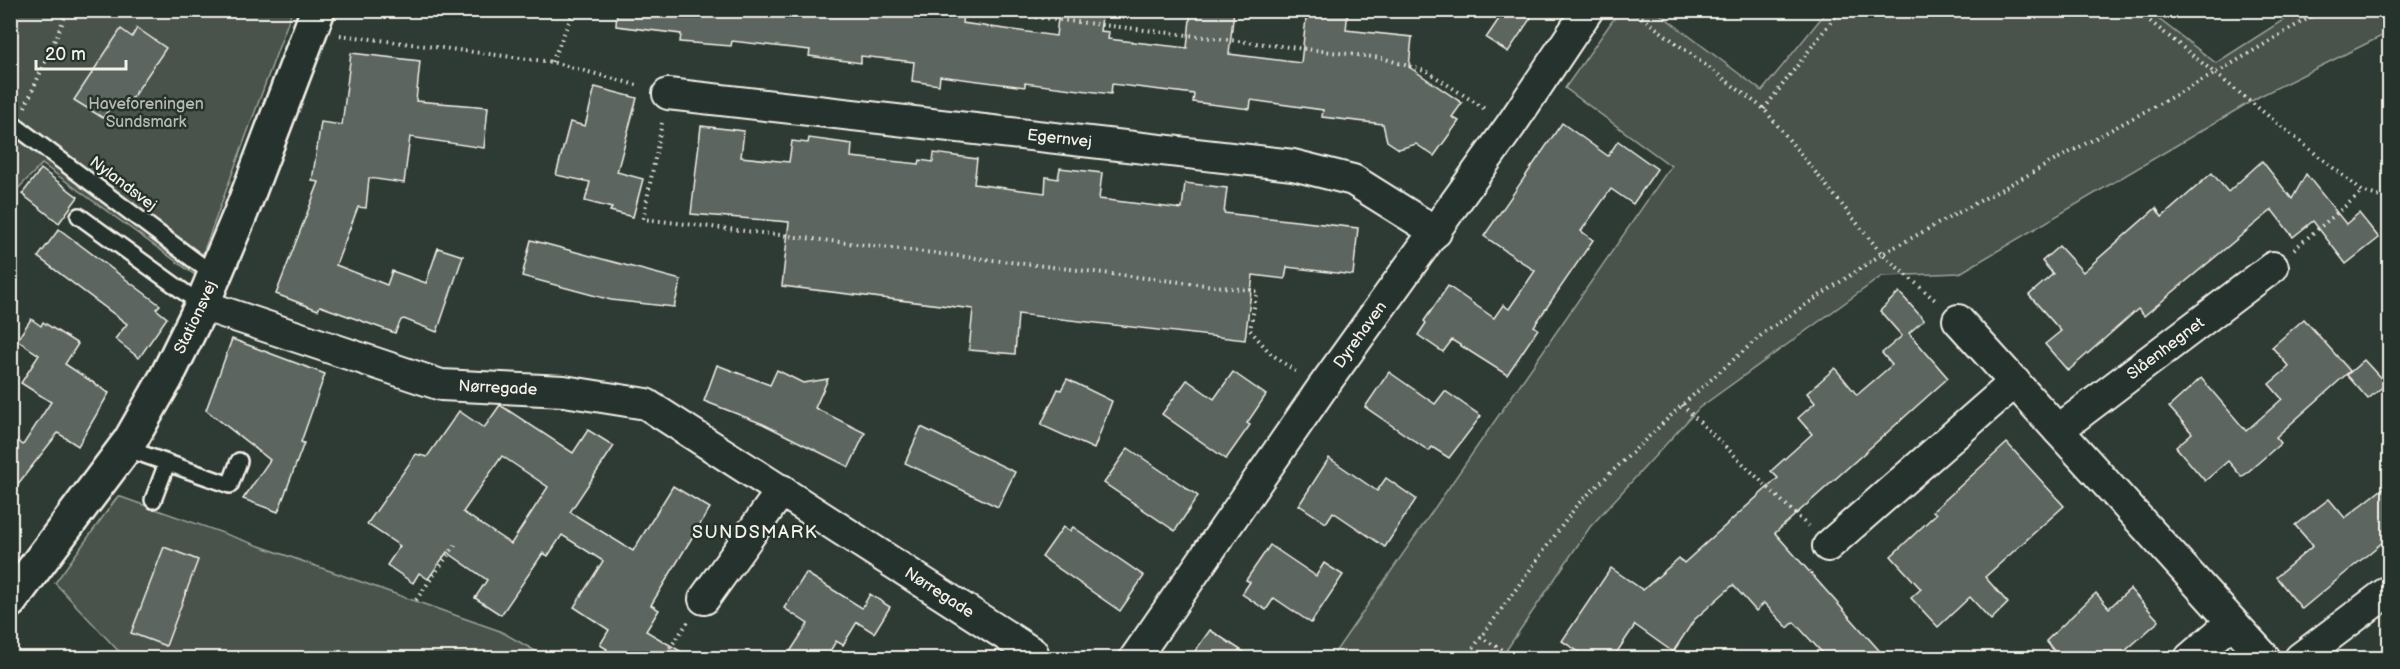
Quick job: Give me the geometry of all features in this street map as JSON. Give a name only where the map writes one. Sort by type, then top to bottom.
[{"type":"street","name":"Dyrehaven","points":[[1135,658],[1322,388],[1512,125],[1588,10]]},
{"type":"street","name":"Stationsvej","points":[[13,593],[125,448],[166,378],[208,290],[314,21]]},
{"type":"street","name":"Egernvej","points":[[668,94],[1293,165],[1353,180],[1436,232]]},
{"type":"street","name":"Slåenhegnet","points":[[2058,430],[2273,267]]},
{"type":"street","name":"Nørregade","points":[[208,290],[441,385],[564,391],[646,404],[1033,653],[1029,658]]},
{"type":"street","points":[[1958,320],[2265,658]]},
{"type":"street","points":[[1828,546],[2015,382]]},
{"type":"street","points":[[704,599],[782,490]]},
{"type":"street","points":[[2300,658],[2390,590]]},
{"type":"street","points":[[2190,658],[2232,621]]},
{"type":"lane","name":"Nylandsvej","points":[[13,124],[208,290]]},
{"type":"lane","points":[[79,216],[208,290]]},
{"type":"lane","points":[[125,448],[230,485],[239,461]]},
{"type":"lane","points":[[153,500],[167,463]]},
{"type":"path","points":[[13,124],[68,10]]},
{"type":"path","points":[[552,62],[574,10]]},
{"type":"path","points":[[976,10],[1382,58],[1428,72],[1512,125]]},
{"type":"path","points":[[1632,10],[1764,109],[1882,254],[1958,320]]},
{"type":"path","points":[[1764,109],[1840,10]]},
{"type":"path","points":[[2136,10],[2362,191],[2390,200]]},
{"type":"path","points":[[1466,658],[1577,505],[1682,405],[1765,332],[1882,254],[2216,73],[2322,10]]},
{"type":"path","points":[[314,21],[552,62],[668,94],[643,219],[1257,291],[1250,330],[1270,353],[1322,388]]},
{"type":"path","points":[[2273,267],[2362,191]]},
{"type":"path","points":[[1682,405],[1828,546]]},
{"type":"path","points":[[416,600],[456,544]]},
{"type":"path","points":[[663,658],[704,599]]},
{"type":"path","points":[[1480,637],[1517,658]]},
{"type":"green space","points":[[1620,10],[1656,11],[1762,91],[1827,11],[2148,11],[2216,63],[2297,11],[2389,11],[2390,32],[2260,96],[1960,273],[1882,276],[1699,408],[1590,527],[1501,658],[1331,658],[1671,166],[1565,88]]},
{"type":"green space","name":"Haveforeningen Sundsmark","points":[[11,11],[292,11],[195,275],[42,164],[11,196]]},
{"type":"green space","points":[[118,496],[500,631],[548,658],[125,658],[55,583]]},
{"type":"building","points":[[617,10],[923,10],[963,15],[962,23],[1056,36],[1059,10],[1103,10],[1100,31],[1109,32],[1108,39],[1187,48],[1191,10],[1234,10],[1229,54],[1301,63],[1307,10],[1348,10],[1346,30],[1412,37],[1409,67],[1462,103],[1452,117],[1459,121],[1434,156],[1416,144],[1399,149],[1387,141],[1383,124],[1322,117],[1323,110],[1251,100],[1250,109],[1193,102],[1194,94],[1112,84],[1111,94],[1025,83],[1025,87],[940,76],[939,85],[912,81],[914,62],[861,56],[861,63],[809,56],[810,50],[732,41],[731,46],[680,42],[681,34],[616,26]]},
{"type":"building","points":[[1505,10],[1536,10],[1508,52],[1486,38]]},
{"type":"building","points":[[137,28],[166,48],[126,107],[115,100],[103,118],[74,100],[121,29],[132,37]]},
{"type":"building","points":[[351,53],[420,61],[416,101],[488,107],[484,148],[410,137],[404,183],[369,178],[366,208],[358,207],[336,265],[387,285],[392,271],[426,283],[438,248],[463,256],[437,332],[404,319],[401,320],[395,333],[320,306],[318,310],[276,294],[319,182],[312,181],[321,122],[342,125]]},
{"type":"building","points":[[595,87],[637,98],[617,172],[643,179],[633,217],[610,211],[612,208],[585,201],[590,182],[556,175],[570,122],[585,126]]},
{"type":"building","points":[[1562,123],[1608,156],[1618,141],[1657,169],[1633,204],[1611,189],[1581,231],[1593,240],[1534,326],[1538,329],[1507,375],[1452,340],[1443,352],[1418,335],[1426,323],[1424,321],[1448,286],[1494,318],[1503,305],[1509,309],[1535,271],[1484,236]]},
{"type":"building","points":[[701,126],[744,131],[741,157],[789,162],[792,141],[808,143],[809,138],[852,144],[851,157],[919,164],[920,160],[933,162],[934,153],[977,159],[974,184],[1045,193],[1046,177],[1058,179],[1060,168],[1102,173],[1099,199],[1182,209],[1185,183],[1227,188],[1224,213],[1358,228],[1353,275],[1287,267],[1285,279],[1253,275],[1245,340],[1018,314],[1015,354],[969,350],[973,309],[782,286],[789,222],[691,214]]},
{"type":"building","points":[[2262,161],[2292,199],[2306,174],[2346,224],[2359,213],[2379,238],[2346,264],[2313,221],[2293,237],[2272,210],[2144,316],[2138,309],[2068,371],[2045,344],[2061,331],[2029,295],[2053,274],[2042,261],[2059,246],[2083,272],[2156,208],[2162,217],[2212,173],[2228,192]]},
{"type":"building","points":[[41,169],[78,197],[59,223],[22,194]]},
{"type":"building","points":[[59,229],[160,305],[156,309],[167,318],[139,358],[115,339],[127,324],[38,257]]},
{"type":"building","points":[[531,240],[681,280],[674,307],[611,300],[522,276]]},
{"type":"building","points":[[1899,292],[1924,320],[1909,333],[1948,378],[1775,533],[1886,658],[1827,658],[1794,622],[1788,628],[1764,603],[1756,611],[1733,585],[1694,620],[1673,652],[1635,625],[1613,658],[1588,658],[1562,641],[1611,568],[1643,590],[1679,558],[1684,563],[1778,478],[1771,471],[1812,434],[1798,418],[1815,403],[1807,393],[1835,368],[1857,395],[1892,365],[1882,353],[1902,336],[1880,311]]},
{"type":"building","points":[[31,319],[41,326],[43,322],[78,344],[65,364],[109,393],[78,446],[58,433],[10,494],[10,435],[23,445],[51,402],[21,383],[39,355],[17,340]]},
{"type":"building","points":[[2304,319],[2350,371],[2276,437],[2281,443],[2242,477],[2228,461],[2205,481],[2176,447],[2192,433],[2169,407],[2201,378],[2246,431],[2282,399],[2269,384],[2289,367],[2272,347]]},
{"type":"building","points":[[232,339],[325,374],[301,442],[304,443],[278,512],[243,499],[270,460],[206,410]]},
{"type":"building","points":[[2364,360],[2386,384],[2368,399],[2347,375]]},
{"type":"building","points":[[717,365],[770,385],[777,370],[803,383],[828,379],[815,408],[865,433],[849,467],[763,424],[704,401]]},
{"type":"building","points":[[1233,372],[1266,395],[1247,423],[1250,425],[1226,459],[1162,414],[1187,380],[1214,399]]},
{"type":"building","points":[[1389,372],[1435,404],[1445,391],[1481,416],[1449,458],[1432,447],[1429,451],[1365,407]]},
{"type":"building","points":[[1067,379],[1112,401],[1094,449],[1041,425],[1058,389],[1061,390]]},
{"type":"building","points":[[500,405],[573,453],[588,430],[614,446],[570,512],[633,551],[673,486],[710,508],[651,605],[659,610],[646,631],[692,658],[601,658],[607,649],[600,645],[609,630],[574,607],[603,561],[562,535],[548,556],[543,553],[501,615],[475,598],[487,580],[447,552],[428,579],[419,573],[413,583],[387,565],[400,546],[367,524],[416,454],[427,457],[459,411],[484,428]],"holes":[[[502,456],[548,487],[511,544],[463,512]]]},
{"type":"building","points":[[921,427],[1015,472],[998,507],[905,463]]},
{"type":"building","points":[[2007,443],[2064,506],[1985,577],[2008,603],[1991,620],[1970,597],[1938,627],[1911,598],[1921,589],[1891,556],[1936,514],[1933,511]]},
{"type":"building","points":[[1128,448],[1198,496],[1175,531],[1104,483]]},
{"type":"building","points":[[1329,458],[1377,491],[1386,478],[1416,499],[1385,547],[1333,512],[1326,523],[1299,505]]},
{"type":"building","points":[[2390,483],[2390,536],[2302,609],[2276,577],[2313,546],[2295,525],[2329,499],[2345,518]]},
{"type":"building","points":[[1063,527],[1070,531],[1073,527],[1144,576],[1120,611],[1042,557]]},
{"type":"building","points":[[1270,545],[1316,576],[1324,563],[1343,575],[1311,623],[1274,598],[1266,610],[1242,594],[1250,582],[1246,580]]},
{"type":"building","points":[[164,547],[198,560],[166,646],[131,633]]},
{"type":"building","points":[[806,573],[862,608],[870,594],[890,607],[874,633],[857,622],[843,645],[836,641],[826,658],[786,658],[808,624],[784,608]]},
{"type":"building","points":[[2130,589],[2159,621],[2117,658],[2060,658],[2046,641],[2096,593],[2109,608]]},
{"type":"building","points":[[1210,630],[1253,658],[1190,658]]},
{"type":"district","name":"SUNDSMARK","points":[[755,532]]}]
